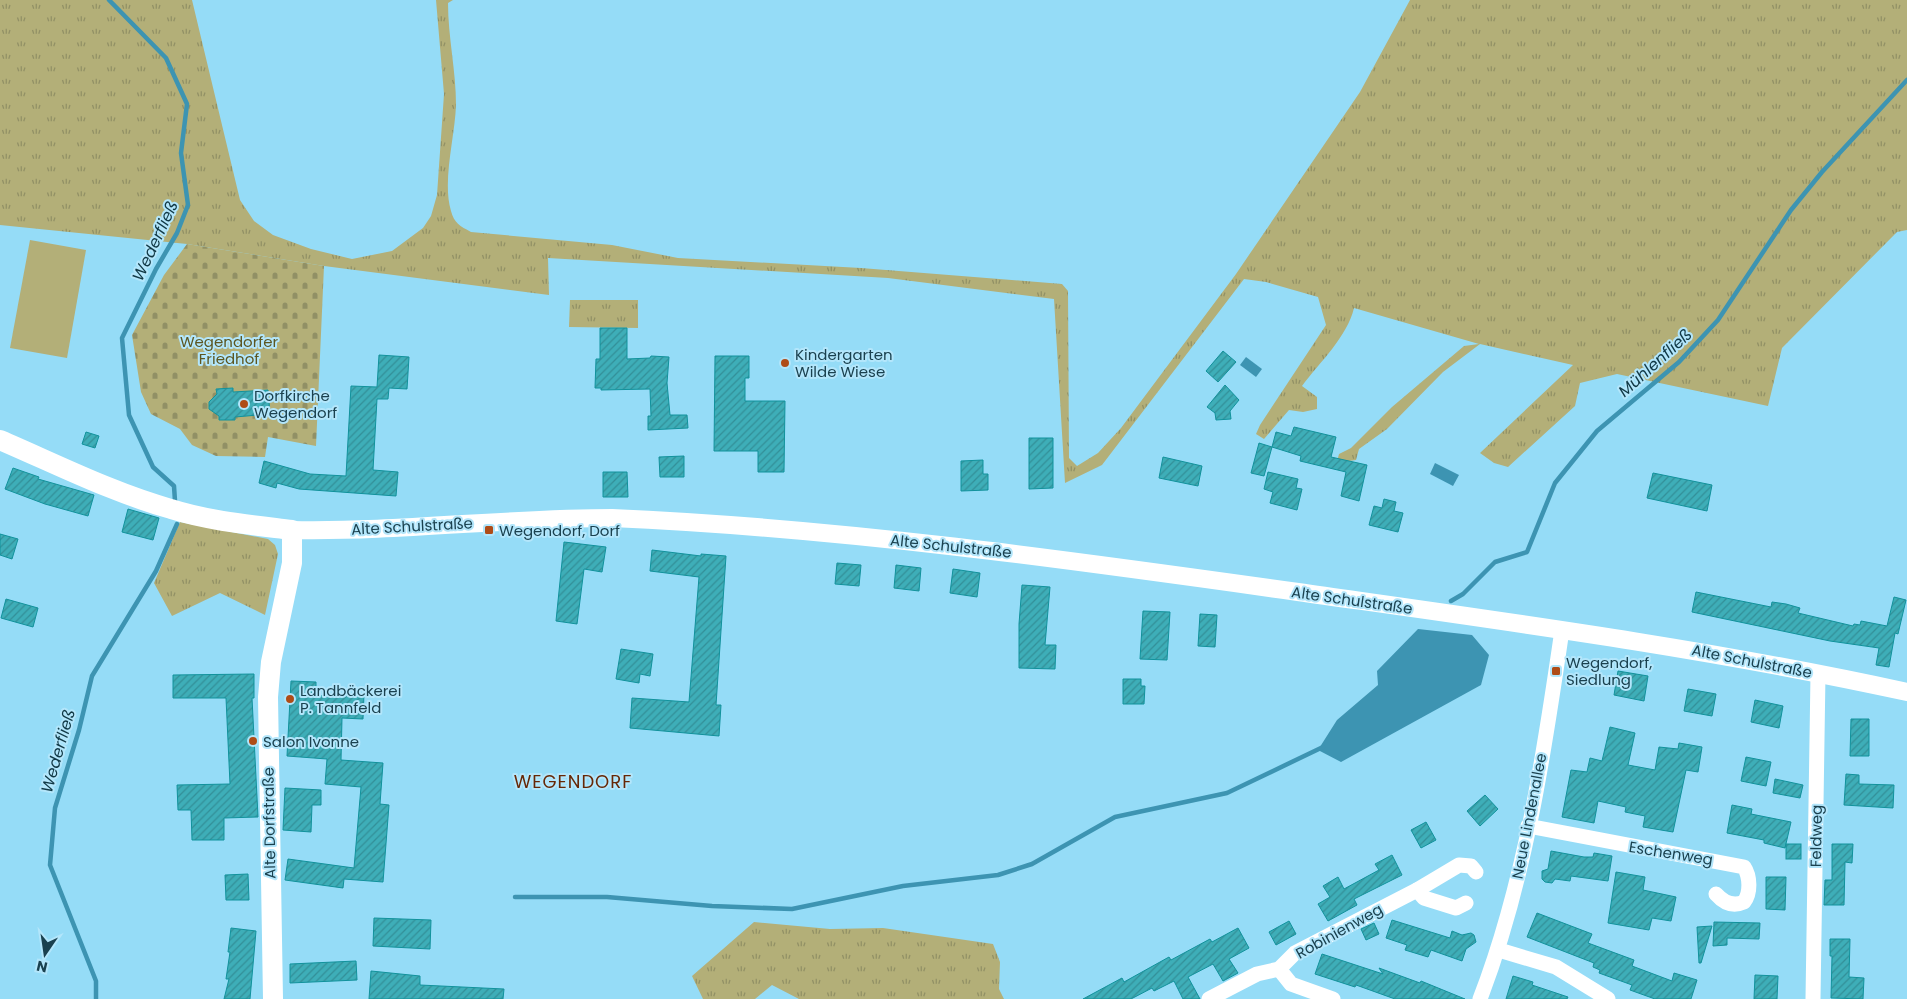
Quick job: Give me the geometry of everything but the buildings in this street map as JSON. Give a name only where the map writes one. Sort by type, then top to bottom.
[{"type":"main road","name":"Alte Schulstraße","points":[[1,441],[126,495],[155,505],[223,520],[292,530]]},
{"type":"main road","name":"Alte Dorfstraße","points":[[273,999],[268,697],[271,662],[292,564],[292,530]]},
{"type":"street","name":"Alte Schulstraße","points":[[292,530],[356,530],[572,518],[632,518],[1001,551],[1562,630],[1731,656],[1907,692]]},
{"type":"street","name":"Neue Lindenallee","points":[[1480,999],[1499,950],[1528,826],[1562,630]]},
{"type":"street","name":"Feldweg","points":[[1813,999],[1818,674]]},
{"type":"street","name":"Eschenweg","points":[[1528,826],[1744,867],[1750,874],[1747,899],[1744,902],[1732,904],[1722,900],[1716,894]]},
{"type":"street","name":"Robinienweg","points":[[1209,999],[1257,974],[1279,969],[1295,953],[1417,890],[1459,865],[1471,866],[1476,872]]},
{"type":"street","points":[[1417,890],[1424,898],[1456,908],[1466,903]]},
{"type":"street","points":[[1499,950],[1556,967],[1608,999]]},
{"type":"street","points":[[1279,969],[1291,984],[1333,999]]},
{"type":"green space","points":[[0,0],[192,0],[240,200],[254,221],[273,235],[311,249],[352,259],[392,251],[423,228],[431,216],[437,195],[444,94],[436,0],[453,0],[448,3],[448,16],[456,105],[448,186],[452,215],[461,226],[471,232],[612,245],[678,258],[861,268],[1062,284],[1068,291],[1069,458],[1077,466],[1098,453],[1121,428],[1236,274],[1360,92],[1410,0],[1907,0],[1907,230],[1897,232],[1782,348],[1768,406],[1617,374],[1580,383],[1575,406],[1508,467],[1494,463],[1480,453],[1573,365],[1480,344],[1443,372],[1387,429],[1359,449],[1356,460],[1349,461],[1347,471],[1335,469],[1339,454],[1351,448],[1392,407],[1464,346],[1479,344],[1354,308],[1339,339],[1302,386],[1317,397],[1317,409],[1303,412],[1289,410],[1264,439],[1256,434],[1260,425],[1326,325],[1318,297],[1266,282],[1244,279],[1102,465],[1065,483],[1054,299],[888,278],[548,258],[549,295],[324,266],[187,244],[0,225]]},
{"type":"green space","points":[[30,240],[86,250],[67,358],[10,348]]},
{"type":"green space","name":"Wegendorfer Friedhof","points":[[187,244],[324,266],[316,446],[268,437],[265,457],[216,456],[192,445],[180,429],[151,414],[141,392],[132,335],[164,275]]},
{"type":"green space","points":[[570,300],[638,300],[638,328],[569,327]]},
{"type":"green space","points":[[180,522],[268,539],[275,545],[278,554],[265,615],[220,593],[172,616],[154,583]]},
{"type":"green space","points":[[754,922],[830,929],[883,928],[993,944],[1000,962],[999,989],[1004,999],[799,999],[772,985],[755,999],[703,999],[692,976]]},
{"type":"water","points":[[1246,357],[1262,369],[1256,377],[1240,365]]},
{"type":"water","points":[[1435,463],[1459,475],[1453,486],[1430,474]]},
{"type":"water","points":[[1418,629],[1472,635],[1489,655],[1481,685],[1341,762],[1318,750],[1337,720],[1378,685],[1377,671]]},
{"type":"waterway","name":"Wederfließ","points":[[109,0],[166,58],[187,104],[181,153],[188,205],[177,233],[156,269],[122,338],[129,415],[153,467],[174,486],[175,501]]},
{"type":"waterway","name":"Mühlenfließ","points":[[1451,601],[1463,594],[1495,562],[1527,552],[1555,483],[1597,431],[1679,362],[1718,320],[1791,210],[1822,172],[1907,80]]},
{"type":"waterway","name":"Wederfließ","points":[[96,999],[96,981],[50,865],[55,808],[79,730],[92,676],[156,571],[177,524]]},
{"type":"waterway","points":[[515,897],[607,897],[712,906],[792,909],[903,886],[998,875],[1032,864],[1115,817],[1227,793],[1323,747]]},
{"type":"place","name":"Kindergarten Wilde Wiese","points":[[785,363]]},
{"type":"place","name":"Dorfkirche Wegendorf","points":[[244,404]]},
{"type":"place","name":"Wegendorf, Dorf","points":[[489,530]]},
{"type":"place","name":"Wegendorf, Siedlung","points":[[1556,671]]},
{"type":"place","name":"Landbäckerei P. Tannfeld","points":[[290,699]]},
{"type":"place","name":"Salon Ivonne","points":[[253,741]]},
{"type":"district","name":"WEGENDORF","points":[[573,781]]}]
